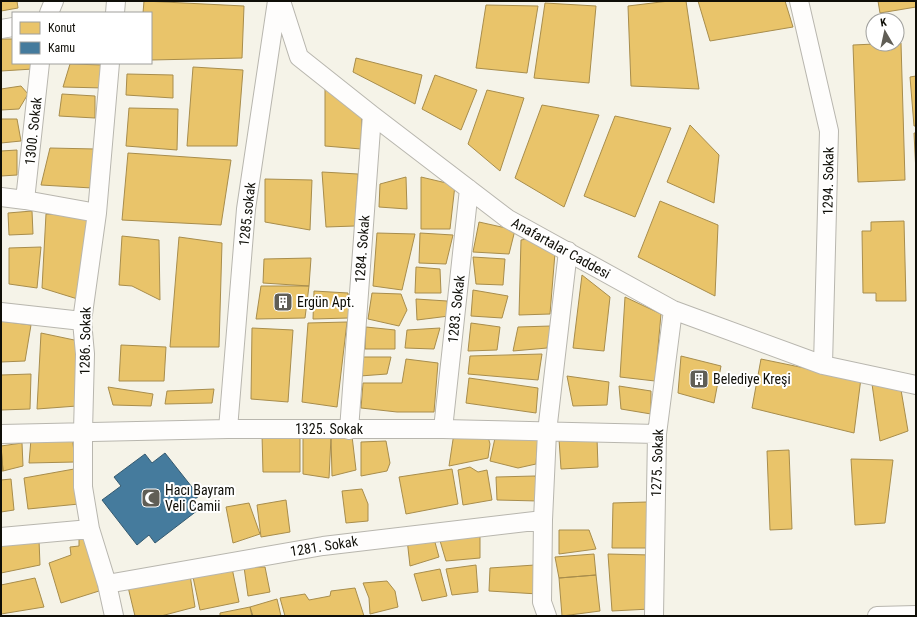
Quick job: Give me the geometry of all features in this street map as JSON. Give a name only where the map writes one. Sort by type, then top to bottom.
[{"type":"street","points":[[49,12],[54,1]]},
{"type":"street","points":[[115,12],[116,1]]},
{"type":"street","name":"1285.sokak","points":[[228,429],[246,209],[277,1]]},
{"type":"street","name":"Anafartalar Caddesi","points":[[281,1],[299,57],[508,219],[673,310],[823,365],[916,385]]},
{"type":"street","name":"1294. Sokak","points":[[799,1],[829,131],[823,365]]},
{"type":"street","points":[[1,29],[12,27]]},
{"type":"street","name":"1300. Sokak","points":[[25,200],[40,64]]},
{"type":"street","name":"1286. Sokak","points":[[110,64],[97,213],[82,322],[85,354],[83,487],[90,529],[107,584],[113,616]]},
{"type":"street","name":"1284. Sokak","points":[[348,430],[372,115]]},
{"type":"street","name":"1283. Sokak","points":[[443,429],[469,189]]},
{"type":"street","points":[[1,197],[97,213]]},
{"type":"street","points":[[547,616],[542,602],[543,520],[547,432],[568,252]]},
{"type":"street","name":"1275. Sokak","points":[[654,616],[657,434],[673,310]]},
{"type":"street","points":[[1,312],[82,322]]},
{"type":"street","name":"1325. Sokak","points":[[1,434],[228,429],[443,429],[657,434]]},
{"type":"street","name":"1281. Sokak","points":[[107,584],[323,546],[543,520]]},
{"type":"street","points":[[1,537],[90,529]]},
{"type":"street","points":[[877,616],[916,615]]},
{"type":"building: Konut","points":[[1,1],[17,1],[18,8],[1,11]]},
{"type":"building: Konut","points":[[144,1],[244,6],[242,58],[152,60],[152,12],[143,12]]},
{"type":"building: Konut","points":[[669,1],[686,1],[699,89],[631,86],[628,6]]},
{"type":"building: Konut","points":[[698,1],[785,1],[793,27],[710,41]]},
{"type":"building: Konut","points":[[878,1],[916,1],[916,7],[880,12]]},
{"type":"building: Konut","points":[[545,3],[596,6],[589,83],[534,78]]},
{"type":"building: Konut","points":[[486,5],[538,6],[527,73],[476,68]]},
{"type":"building: Konut","points":[[1,39],[12,39],[12,64],[34,64],[33,69],[1,71]]},
{"type":"building: Konut","points":[[865,44],[865,52],[901,52],[905,180],[858,182],[853,45]]},
{"type":"building: Konut","points":[[356,58],[422,75],[415,104],[353,72]]},
{"type":"building: Konut","points":[[70,64],[104,65],[104,88],[63,87]]},
{"type":"building: Konut","points":[[193,67],[243,70],[237,146],[187,146]]},
{"type":"building: Konut","points":[[127,74],[173,75],[173,98],[126,95]]},
{"type":"building: Konut","points":[[435,75],[477,90],[461,130],[422,109]]},
{"type":"building: Konut","points":[[916,76],[916,126],[914,126],[910,77]]},
{"type":"building: Konut","points":[[325,84],[362,108],[361,149],[325,146]]},
{"type":"building: Konut","points":[[21,86],[28,94],[19,109],[1,110],[1,89]]},
{"type":"building: Konut","points":[[487,90],[524,98],[500,171],[468,144]]},
{"type":"building: Konut","points":[[62,94],[95,96],[95,118],[59,116]]},
{"type":"building: Konut","points":[[542,105],[599,115],[564,207],[515,178]]},
{"type":"building: Konut","points":[[129,108],[178,109],[177,150],[126,146]]},
{"type":"building: Konut","points":[[615,116],[671,128],[635,217],[584,196]]},
{"type":"building: Konut","points":[[1,119],[17,119],[21,141],[1,143]]},
{"type":"building: Konut","points":[[690,125],[719,155],[714,203],[667,182]]},
{"type":"building: Konut","points":[[914,133],[916,133],[916,173]]},
{"type":"building: Konut","points":[[50,148],[95,149],[92,188],[41,185]]},
{"type":"building: Konut","points":[[17,150],[17,175],[1,176],[1,151]]},
{"type":"building: Konut","points":[[128,153],[231,160],[221,225],[122,220]]},
{"type":"building: Konut","points":[[322,172],[358,174],[355,226],[326,227]]},
{"type":"building: Konut","points":[[406,177],[407,209],[379,207],[380,184]]},
{"type":"building: Konut","points":[[421,177],[455,185],[450,229],[421,229]]},
{"type":"building: Konut","points":[[265,179],[312,180],[310,230],[265,222]]},
{"type":"building: Konut","points":[[660,201],[718,225],[715,296],[638,257]]},
{"type":"building: Konut","points":[[32,211],[33,234],[9,235],[8,213]]},
{"type":"building: Konut","points":[[46,214],[94,217],[84,301],[42,288]]},
{"type":"building: Konut","points":[[904,221],[906,301],[876,301],[876,293],[863,293],[862,231],[871,231],[871,222]]},
{"type":"building: Konut","points":[[479,222],[515,230],[509,254],[473,252]]},
{"type":"building: Konut","points":[[377,233],[415,234],[402,290],[373,286]]},
{"type":"building: Konut","points":[[420,233],[453,235],[446,264],[419,263]]},
{"type":"building: Konut","points":[[122,236],[159,240],[160,300],[132,286],[119,285]]},
{"type":"building: Konut","points":[[179,237],[222,243],[219,347],[170,347]]},
{"type":"building: Konut","points":[[532,238],[555,253],[550,314],[519,315],[521,240]]},
{"type":"building: Konut","points":[[41,247],[37,288],[9,284],[9,248]]},
{"type":"building: Konut","points":[[473,257],[505,259],[503,285],[476,284]]},
{"type":"building: Konut","points":[[311,258],[309,286],[263,283],[264,259]]},
{"type":"building: Konut","points":[[416,267],[440,269],[441,293],[415,293]]},
{"type":"building: Konut","points":[[582,275],[610,297],[604,351],[573,348]]},
{"type":"building: Konut","name":"Ergün Apt.","points":[[261,286],[309,286],[305,318],[256,319]]},
{"type":"building: Konut","points":[[473,290],[508,296],[502,318],[471,316]]},
{"type":"building: Konut","points":[[314,291],[348,293],[349,318],[313,319]]},
{"type":"building: Konut","points":[[372,293],[401,294],[407,310],[399,326],[368,319]]},
{"type":"building: Konut","points":[[625,297],[661,314],[655,381],[620,377]]},
{"type":"building: Konut","points":[[416,299],[447,301],[449,316],[417,320]]},
{"type":"building: Konut","points":[[1,321],[31,325],[25,361],[1,362]]},
{"type":"building: Konut","points":[[347,322],[337,407],[302,402],[308,323]]},
{"type":"building: Konut","points":[[471,323],[500,327],[497,350],[468,351]]},
{"type":"building: Konut","points":[[551,326],[547,348],[513,351],[518,327]]},
{"type":"building: Konut","points":[[366,327],[395,330],[395,349],[365,349]]},
{"type":"building: Konut","points":[[252,328],[293,330],[288,402],[251,399]]},
{"type":"building: Konut","points":[[440,328],[434,349],[405,348],[407,330]]},
{"type":"building: Konut","points":[[41,333],[79,341],[77,406],[37,409]]},
{"type":"building: Konut","points":[[121,345],[166,347],[164,381],[119,381]]},
{"type":"building: Konut","points":[[542,354],[538,380],[468,374],[470,356]]},
{"type":"building: Konut","name":"Belediye Kreşi","points":[[681,356],[721,366],[714,403],[678,393]]},
{"type":"building: Konut","points":[[360,357],[391,357],[387,374],[360,376]]},
{"type":"building: Konut","points":[[406,359],[438,363],[434,412],[397,412],[361,408],[363,383],[402,383]]},
{"type":"building: Konut","points":[[761,359],[853,378],[861,378],[854,433],[752,408]]},
{"type":"building: Konut","points":[[31,374],[30,409],[1,410],[1,375]]},
{"type":"building: Konut","points":[[567,376],[609,382],[607,405],[573,406]]},
{"type":"building: Konut","points":[[469,378],[538,388],[536,413],[466,403]]},
{"type":"building: Konut","points":[[872,384],[900,384],[908,431],[880,441]]},
{"type":"building: Konut","points":[[619,386],[651,391],[651,414],[621,409]]},
{"type":"building: Konut","points":[[108,387],[153,394],[151,406],[113,405]]},
{"type":"building: Konut","points":[[214,389],[212,403],[165,404],[167,391]]},
{"type":"building: Konut","points":[[454,433],[487,433],[490,444],[488,458],[449,466]]},
{"type":"building: Konut","points":[[72,434],[75,462],[29,463],[31,439]]},
{"type":"building: Konut","points":[[262,435],[300,436],[300,472],[263,472]]},
{"type":"building: Konut","points":[[303,435],[331,437],[329,478],[303,474]]},
{"type":"building: Konut","points":[[352,436],[356,470],[332,476],[331,437]]},
{"type":"building: Konut","points":[[538,437],[536,464],[518,468],[490,461],[495,438]]},
{"type":"building: Konut","points":[[597,438],[598,467],[561,469],[559,439]]},
{"type":"building: Konut","points":[[386,441],[390,463],[387,471],[361,476],[361,442]]},
{"type":"building: Konut","points":[[22,443],[23,466],[3,471],[1,446]]},
{"type":"building: Konut","points":[[1,446],[3,471],[1,471]]},
{"type":"building: Konut","points":[[789,450],[792,529],[770,530],[767,451]]},
{"type":"building: Konut","points":[[851,459],[893,460],[885,523],[855,525]]},
{"type":"building: Konut","points":[[470,467],[478,472],[487,470],[492,500],[463,505],[458,470]]},
{"type":"building: Konut","points":[[74,469],[79,504],[28,509],[24,478]]},
{"type":"building: Konut","points":[[452,469],[458,504],[406,514],[399,477]]},
{"type":"building: Konut","points":[[535,476],[539,487],[538,501],[497,500],[496,477]]},
{"type":"building: Konut","points":[[11,479],[14,510],[1,512],[1,480]]},
{"type":"building: Konut","points":[[362,489],[368,504],[368,521],[346,523],[342,491]]},
{"type":"building: Konut","points":[[286,500],[290,532],[261,537],[257,505]]},
{"type":"building: Konut","points":[[647,502],[648,548],[612,548],[613,503]]},
{"type":"building: Konut","points":[[249,503],[260,534],[233,543],[226,507]]},
{"type":"building: Konut","points":[[480,530],[480,558],[446,561],[438,534]]},
{"type":"building: Konut","points":[[559,530],[589,530],[596,549],[559,554]]},
{"type":"building: Konut","points":[[79,535],[89,535],[99,591],[61,603],[49,563],[71,555],[70,547],[79,546]]},
{"type":"building: Konut","points":[[433,535],[439,557],[410,566],[407,539]]},
{"type":"building: Konut","points":[[39,540],[40,565],[1,573],[1,542]]},
{"type":"building: Konut","points":[[594,554],[596,575],[559,578],[555,557]]},
{"type":"building: Konut","points":[[608,554],[651,555],[650,609],[612,611]]},
{"type":"building: Konut","points":[[476,565],[478,592],[452,595],[446,569]]},
{"type":"building: Konut","points":[[535,565],[538,594],[489,591],[490,568]]},
{"type":"building: Konut","points":[[244,567],[265,567],[270,592],[248,596]]},
{"type":"building: Konut","points":[[232,568],[239,602],[200,610],[193,577]]},
{"type":"building: Konut","points":[[440,569],[447,596],[422,601],[414,574]]},
{"type":"building: Konut","points":[[190,575],[195,607],[161,616],[135,616],[128,587]]},
{"type":"building: Konut","points":[[596,575],[600,611],[562,616],[559,578]]},
{"type":"building: Konut","points":[[35,578],[44,607],[1,614],[1,585]]},
{"type":"building: Konut","points":[[387,581],[395,591],[398,607],[370,614],[369,598],[363,583]]},
{"type":"building: Konut","points":[[355,588],[364,616],[285,616],[280,598],[305,594],[309,600],[330,596],[331,591]]},
{"type":"building: Konut","points":[[277,599],[281,616],[253,616],[250,607]]},
{"type":"building: Konut","points":[[250,607],[252,616],[220,616],[220,613]]},
{"type":"building: Kamu","name":"Hacı Bayram Veli Camii","points":[[165,453],[199,496],[191,502],[198,510],[155,543],[149,535],[137,545],[102,500],[121,486],[114,477],[145,454],[152,463]]},
{"type":"place","name":"Ergün Apt.","points":[[283,302]]},
{"type":"place","name":"Belediye Kreşi","points":[[699,379]]},
{"type":"place","name":"Hacı Bayram Veli Camii","points":[[151,498]]}]
